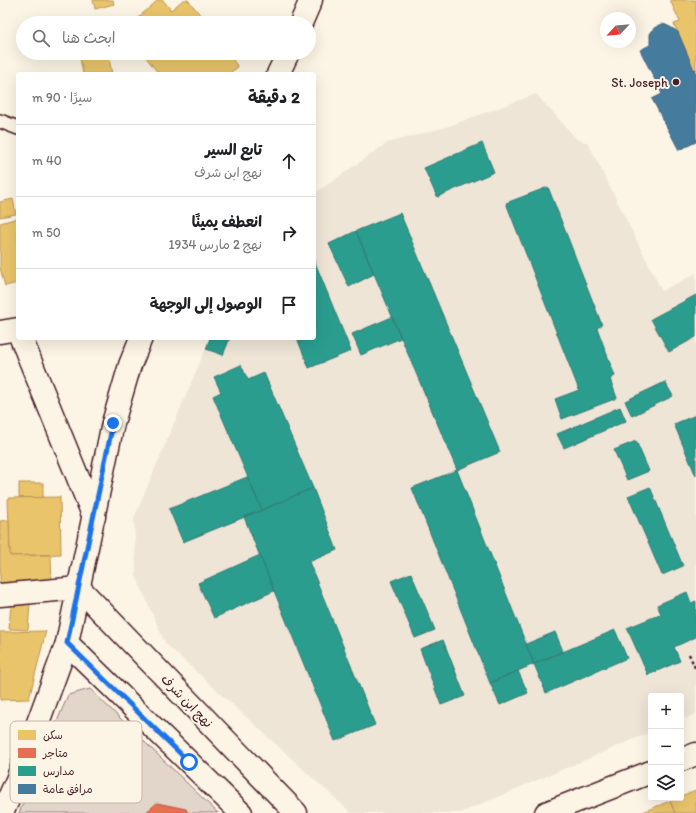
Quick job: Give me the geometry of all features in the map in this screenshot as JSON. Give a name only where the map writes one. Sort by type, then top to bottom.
[{"type":"street","points":[[304,16],[311,0]]},
{"type":"street","points":[[279,72],[285,60]]},
{"type":"street","points":[[0,332],[16,329]]},
{"type":"street","points":[[22,340],[94,517]]},
{"type":"street","points":[[39,721],[67,643],[113,423],[130,365],[140,340]]},
{"type":"street","points":[[0,595],[79,588]]},
{"type":"street","name":"نهج ابن شرف","points":[[79,588],[296,813]]},
{"type":"street","points":[[67,643],[241,813]]},
{"type":"street","points":[[684,759],[696,754]]},
{"type":"street","points":[[546,813],[648,773]]},
{"type":"street","points":[[2,813],[10,795]]},
{"type":"lane","points":[[0,121],[16,127]]},
{"type":"path","points":[[689,654],[696,670]]},
{"type":"shaded area","points":[[536,94],[577,139],[588,143],[662,291],[696,273],[696,714],[684,719],[684,693],[648,693],[648,733],[460,813],[351,813],[165,643],[136,576],[134,518],[209,340],[316,340],[316,193],[387,143],[446,127]]},
{"type":"shaded area","points":[[90,689],[123,721],[57,721],[68,695]]},
{"type":"shaded area","points":[[142,739],[218,813],[19,813],[23,803],[142,803]]},
{"type":"building: سكن","points":[[93,0],[113,0],[114,4],[95,9]]},
{"type":"building: سكن","points":[[158,0],[163,0],[171,10],[183,0],[188,0],[201,16],[140,16]]},
{"type":"building: سكن","points":[[670,0],[696,0],[696,69],[694,70],[674,24],[680,22]]},
{"type":"building: سكن","points":[[80,60],[109,60],[112,72],[83,72]]},
{"type":"building: سكن","points":[[148,60],[233,60],[238,67],[231,72],[157,72]]},
{"type":"building: سكن","points":[[13,199],[16,214],[0,217],[0,202]]},
{"type":"building: سكن","points":[[16,219],[16,283],[5,286],[0,268],[0,223]]},
{"type":"building: سكن","points":[[19,483],[43,483],[43,498],[19,498]]},
{"type":"building: سكن","points":[[60,497],[61,554],[10,556],[8,498]]},
{"type":"building: سكن","points":[[9,520],[10,556],[51,555],[52,587],[0,589],[0,521]]},
{"type":"building: سكن","points":[[11,603],[30,604],[28,630],[9,629]]},
{"type":"building: سكن","points":[[46,631],[29,699],[0,700],[0,632]]},
{"type":"building: سكن","points":[[696,790],[696,813],[675,813],[670,801],[684,801],[684,795]]},
{"type":"building: سكن","points":[[670,801],[675,813],[640,813]]},
{"type":"building: متاجر","points":[[157,803],[186,809],[188,813],[145,813]]},
{"type":"building: مدارس","points":[[482,143],[494,172],[437,197],[424,168]]},
{"type":"building: مدارس","points":[[548,187],[602,325],[597,328],[615,376],[610,379],[617,398],[562,419],[555,399],[579,390],[506,203]]},
{"type":"building: مدارس","points":[[400,213],[500,452],[457,470],[356,231]]},
{"type":"building: مدارس","points":[[356,231],[374,274],[349,287],[329,244]]},
{"type":"building: مدارس","points":[[316,265],[351,351],[309,368],[298,340],[316,340]]},
{"type":"building: مدارس","points":[[696,295],[696,337],[669,352],[651,319]]},
{"type":"building: مدارس","points":[[392,317],[401,338],[361,355],[352,334]]},
{"type":"building: مدارس","points":[[209,340],[229,340],[223,355],[206,349]]},
{"type":"building: مدارس","points":[[241,365],[248,380],[264,373],[313,488],[262,510],[213,396],[221,392],[214,377]]},
{"type":"building: مدارس","points":[[665,382],[673,396],[632,416],[625,401]]},
{"type":"building: مدارس","points":[[620,407],[626,421],[564,448],[557,434]]},
{"type":"building: مدارس","points":[[696,415],[696,476],[674,424]]},
{"type":"building: مدارس","points":[[636,441],[649,471],[627,480],[614,450]]},
{"type":"building: مدارس","points":[[457,470],[534,664],[490,683],[412,488]]},
{"type":"building: مدارس","points":[[247,477],[262,510],[183,542],[169,509]]},
{"type":"building: مدارس","points":[[650,487],[683,566],[662,575],[628,496]]},
{"type":"building: مدارس","points":[[313,488],[337,550],[309,562],[375,725],[335,741],[244,517]]},
{"type":"building: مدارس","points":[[260,555],[274,591],[214,618],[198,583]]},
{"type":"building: مدارس","points":[[411,573],[435,630],[415,638],[391,581]]},
{"type":"building: مدارس","points":[[687,592],[691,603],[696,601],[696,637],[674,647],[680,661],[648,675],[627,628],[661,614],[657,605]]},
{"type":"building: مدارس","points":[[615,630],[627,658],[546,693],[534,664]]},
{"type":"building: مدارس","points":[[555,632],[563,651],[534,664],[526,644]]},
{"type":"building: مدارس","points":[[443,640],[465,696],[441,705],[420,649]]},
{"type":"building: مدارس","points":[[518,671],[528,693],[500,705],[490,683]]},
{"type":"building: مرافق عامة","name":"St. Joseph","points":[[662,24],[678,32],[694,70],[696,69],[696,142],[679,150],[652,99],[662,94],[640,50],[650,45],[650,34],[654,28]]},
{"type":"place","name":"St. Joseph","points":[[676,82]]},
{"type":"route","points":[[113,423],[67,643],[189,762]]}]
